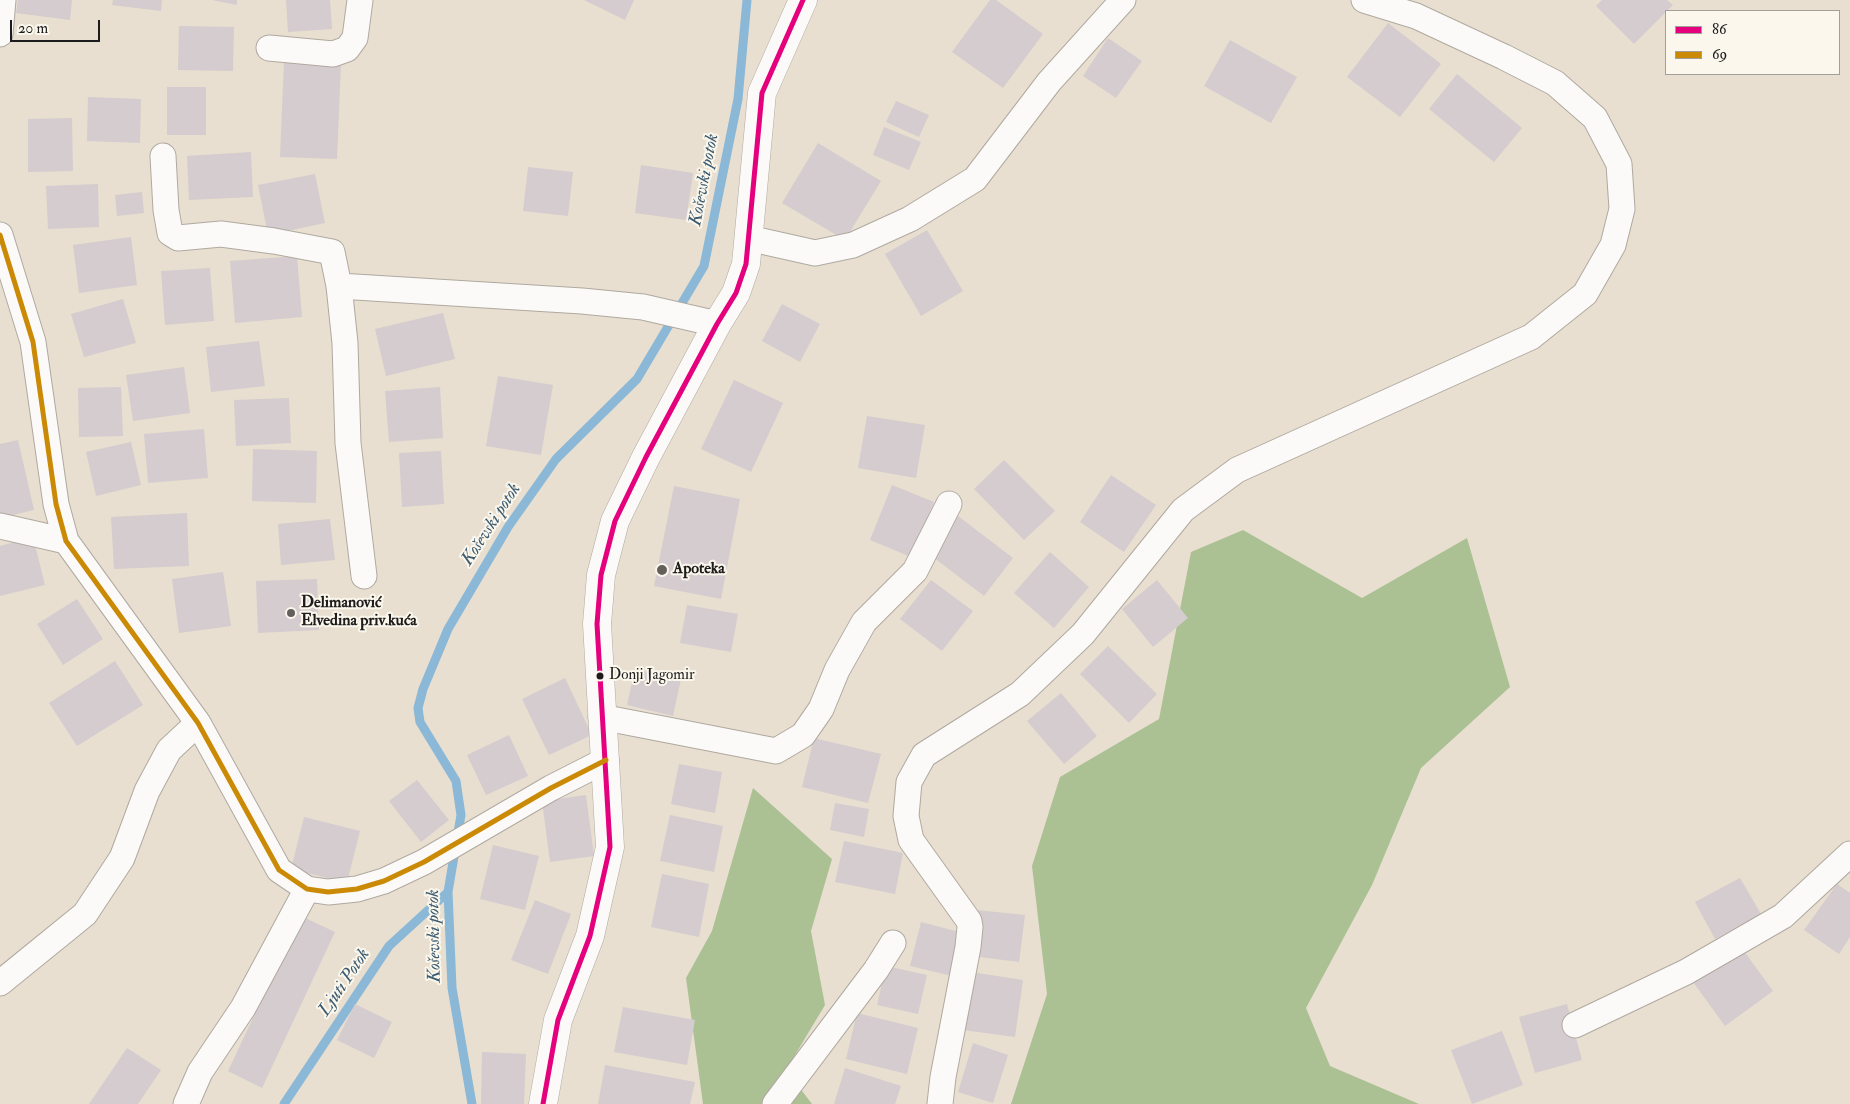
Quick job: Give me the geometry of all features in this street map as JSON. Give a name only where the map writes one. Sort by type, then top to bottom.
[{"type":"street","points":[[0,34],[3,0]]},
{"type":"street","points":[[269,48],[333,54],[347,49],[355,38],[360,0]]},
{"type":"street","points":[[748,238],[815,252],[853,244],[910,219],[975,179],[1049,82],[1123,0]]},
{"type":"street","points":[[940,1104],[943,1077],[968,947],[970,927],[969,921],[911,840],[906,816],[910,782],[924,755],[1020,694],[1083,634],[1183,510],[1237,470],[1531,337],[1585,294],[1614,245],[1622,209],[1619,164],[1595,118],[1555,83],[1416,16],[1364,0]]},
{"type":"street","points":[[544,1104],[558,1020],[590,936],[610,847],[597,624],[601,575],[615,521],[707,321],[736,293],[746,264],[762,93],[796,2]]},
{"type":"street","points":[[163,156],[166,210],[170,232],[178,238],[221,234],[274,241],[332,252],[339,286],[346,342],[348,443],[364,576]]},
{"type":"street","points":[[0,235],[33,342],[56,504],[66,541],[198,722],[279,870],[307,889],[328,892],[356,889],[384,881],[424,862],[500,817],[606,760]]},
{"type":"street","points":[[339,286],[582,301],[643,307],[707,321]]},
{"type":"street","points":[[601,717],[776,750],[803,735],[821,709],[837,670],[864,622],[915,571],[949,504]]},
{"type":"street","points":[[0,526],[66,541]]},
{"type":"street","points":[[0,983],[85,914],[122,858],[147,791],[169,750],[198,722]]},
{"type":"street","points":[[1575,1025],[1686,972],[1782,916],[1850,854]]},
{"type":"street","points":[[186,1104],[200,1072],[243,1008],[307,889]]},
{"type":"street","points":[[775,1104],[876,970],[893,944]]},
{"type":"green space","points":[[1243,530],[1362,598],[1467,538],[1510,687],[1421,768],[1372,885],[1306,1008],[1330,1066],[1419,1104],[1011,1104],[1047,994],[1032,866],[1060,777],[1159,719],[1191,552]]},
{"type":"green space","points":[[753,788],[832,859],[811,931],[825,1005],[786,1070],[812,1104],[703,1104],[686,978],[712,931]]},
{"type":"building","points":[[18,0],[72,0],[70,20],[16,13]]},
{"type":"building","points":[[113,0],[162,0],[161,11],[112,5]]},
{"type":"building","points":[[212,0],[237,0],[237,5]]},
{"type":"building","points":[[286,0],[330,0],[332,29],[288,32]]},
{"type":"building","points":[[584,0],[634,0],[625,20]]},
{"type":"building","points":[[990,0],[996,0],[1043,34],[1003,88],[952,52]]},
{"type":"building","points":[[1602,0],[1667,0],[1673,5],[1668,10],[1665,10],[1665,13],[1634,44],[1596,6]]},
{"type":"building","points":[[1388,23],[1441,64],[1400,117],[1347,77]]},
{"type":"building","points":[[179,26],[234,27],[233,71],[178,70]]},
{"type":"building","points":[[1108,38],[1142,61],[1116,98],[1083,76]]},
{"type":"building","points":[[1230,40],[1297,77],[1271,123],[1204,86]]},
{"type":"building","points":[[284,61],[341,63],[337,159],[280,157]]},
{"type":"building","points":[[1457,74],[1522,128],[1494,162],[1429,109]]},
{"type":"building","points":[[167,87],[206,87],[206,135],[167,135]]},
{"type":"building","points":[[88,97],[141,99],[140,143],[87,141]]},
{"type":"building","points":[[896,101],[929,115],[919,137],[886,122]]},
{"type":"building","points":[[72,118],[73,171],[28,172],[28,119]]},
{"type":"building","points":[[884,127],[921,142],[909,170],[873,155]]},
{"type":"building","points":[[818,143],[881,181],[845,240],[782,203]]},
{"type":"building","points":[[251,152],[253,197],[189,200],[187,156]]},
{"type":"building","points":[[641,165],[693,173],[686,220],[635,213]]},
{"type":"building","points":[[528,167],[573,172],[568,216],[523,211]]},
{"type":"building","points":[[315,174],[325,223],[268,235],[258,185]]},
{"type":"building","points":[[98,184],[99,227],[48,229],[46,186]]},
{"type":"building","points":[[142,192],[144,213],[117,216],[115,195]]},
{"type":"building","points":[[927,230],[963,291],[921,316],[885,254]]},
{"type":"building","points":[[131,237],[137,285],[79,293],[73,245]]},
{"type":"building","points":[[297,256],[302,317],[235,323],[230,261]]},
{"type":"building","points":[[210,268],[214,321],[165,325],[161,271]]},
{"type":"building","points":[[123,299],[136,343],[84,357],[71,314]]},
{"type":"building","points":[[782,304],[820,324],[800,362],[762,341]]},
{"type":"building","points":[[443,313],[455,359],[386,376],[375,329]]},
{"type":"building","points":[[259,341],[265,386],[211,392],[206,347]]},
{"type":"building","points":[[184,367],[190,413],[133,421],[126,375]]},
{"type":"building","points":[[498,376],[553,385],[541,455],[486,446]]},
{"type":"building","points":[[734,380],[783,403],[751,472],[701,449]]},
{"type":"building","points":[[121,387],[123,436],[79,437],[78,388]]},
{"type":"building","points":[[440,387],[443,438],[389,442],[385,391]]},
{"type":"building","points":[[289,398],[291,443],[236,446],[234,400]]},
{"type":"building","points":[[867,416],[925,425],[916,478],[858,468]]},
{"type":"building","points":[[204,429],[208,478],[148,483],[144,434]]},
{"type":"building","points":[[18,440],[34,510],[0,518],[0,444]]},
{"type":"building","points":[[131,442],[141,485],[96,496],[86,452]]},
{"type":"building","points":[[253,449],[317,451],[316,503],[252,501]]},
{"type":"building","points":[[441,451],[444,504],[402,507],[399,453]]},
{"type":"building","points":[[1004,460],[1055,511],[1024,540],[974,489]]},
{"type":"building","points":[[1111,475],[1156,505],[1124,552],[1080,522]]},
{"type":"building","points":[[892,485],[934,502],[911,557],[870,540]]},
{"type":"building","points":[[674,486],[740,499],[721,599],[654,586]]},
{"type":"building","points":[[187,513],[189,566],[114,569],[111,517]]},
{"type":"building","points":[[958,516],[1013,558],[984,596],[929,554]]},
{"type":"building","points":[[330,519],[335,560],[281,565],[278,524]]},
{"type":"building","points":[[33,537],[45,585],[0,596],[0,546]]},
{"type":"building","points":[[1050,552],[1089,587],[1054,628],[1014,593]]},
{"type":"building","points":[[223,572],[231,626],[179,633],[172,579]]},
{"type":"building","points":[[317,579],[319,630],[258,633],[256,581]]},
{"type":"building","points":[[931,580],[973,611],[942,651],[900,619]]},
{"type":"building","points":[[1157,580],[1188,618],[1153,647],[1122,609]]},
{"type":"building","points":[[77,599],[103,639],[63,665],[37,624]]},
{"type":"building","points":[[687,605],[738,614],[731,652],[680,643]]},
{"type":"building","points":[[1108,646],[1157,694],[1129,723],[1080,674]]},
{"type":"building","points":[[115,661],[143,705],[77,746],[49,703]]},
{"type":"building","points":[[635,669],[681,679],[673,716],[627,705]]},
{"type":"building","points":[[565,678],[592,735],[549,755],[522,699]]},
{"type":"building","points":[[1061,693],[1097,736],[1064,764],[1027,721]]},
{"type":"building","points":[[509,735],[528,776],[486,795],[467,755]]},
{"type":"building","points":[[814,738],[881,754],[868,803],[802,787]]},
{"type":"building","points":[[679,764],[722,772],[715,813],[671,804]]},
{"type":"building","points":[[417,780],[449,820],[421,842],[389,801]]},
{"type":"building","points":[[586,795],[594,856],[550,862],[542,801]]},
{"type":"building","points":[[835,803],[869,809],[864,837],[830,830]]},
{"type":"building","points":[[670,815],[723,826],[714,872],[660,861]]},
{"type":"building","points":[[304,817],[360,831],[347,883],[291,869]]},
{"type":"building","points":[[844,841],[903,853],[895,894],[835,882]]},
{"type":"building","points":[[493,845],[539,856],[525,910],[480,899]]},
{"type":"building","points":[[662,874],[709,884],[699,937],[651,927]]},
{"type":"building","points":[[1740,878],[1761,914],[1715,939],[1695,902]]},
{"type":"building","points":[[1837,884],[1850,893],[1850,937],[1839,954],[1804,930]]},
{"type":"building","points":[[535,900],[571,914],[548,974],[511,960]]},
{"type":"building","points":[[977,910],[1025,915],[1019,962],[972,956]]},
{"type":"building","points":[[301,916],[335,932],[262,1088],[228,1071]]},
{"type":"building","points":[[921,922],[967,934],[956,977],[910,966]]},
{"type":"building","points":[[1741,947],[1773,991],[1725,1026],[1693,982]]},
{"type":"building","points":[[886,966],[927,975],[918,1014],[877,1005]]},
{"type":"building","points":[[971,972],[1023,980],[1015,1037],[963,1030]]},
{"type":"building","points":[[355,1004],[392,1022],[374,1058],[337,1040]]},
{"type":"building","points":[[1567,1004],[1582,1060],[1535,1073],[1519,1017]]},
{"type":"building","points":[[623,1007],[695,1020],[687,1065],[614,1052]]},
{"type":"building","points":[[857,1013],[918,1028],[907,1074],[846,1059]]},
{"type":"building","points":[[1502,1031],[1523,1085],[1472,1104],[1451,1050]]},
{"type":"building","points":[[973,1043],[1008,1055],[993,1103],[958,1092]]},
{"type":"building","points":[[127,1048],[161,1070],[138,1104],[89,1104]]},
{"type":"building","points":[[482,1052],[526,1054],[524,1104],[481,1104]]},
{"type":"building","points":[[605,1065],[695,1082],[690,1104],[598,1104]]},
{"type":"building","points":[[845,1068],[901,1086],[895,1104],[834,1104]]},
{"type":"waterway","name":"Koševski potok","points":[[472,1104],[452,988],[448,892],[461,815],[456,781],[420,722],[418,708],[423,689],[448,629],[508,527],[556,459],[637,379],[704,266],[738,99],[747,0]]},
{"type":"waterway","name":"Ljuti Potok","points":[[284,1104],[389,946],[448,892]]},
{"type":"transit line","name":"86","points":[[543,1104],[558,1020],[590,936],[610,847],[597,624],[601,575],[615,521],[646,457],[717,324],[736,293],[746,264],[762,93],[803,0]]},
{"type":"transit line","name":"69","points":[[0,235],[33,342],[56,504],[66,541],[198,723],[279,870],[307,889],[328,892],[357,889],[384,881],[424,862],[551,788],[606,760]]},
{"type":"place","name":"Apoteka","points":[[662,570]]},
{"type":"place","name":"Delimanović Elvedina priv.kuća","points":[[291,613]]},
{"type":"place","name":"Donji Jagomir","points":[[600,676]]}]
